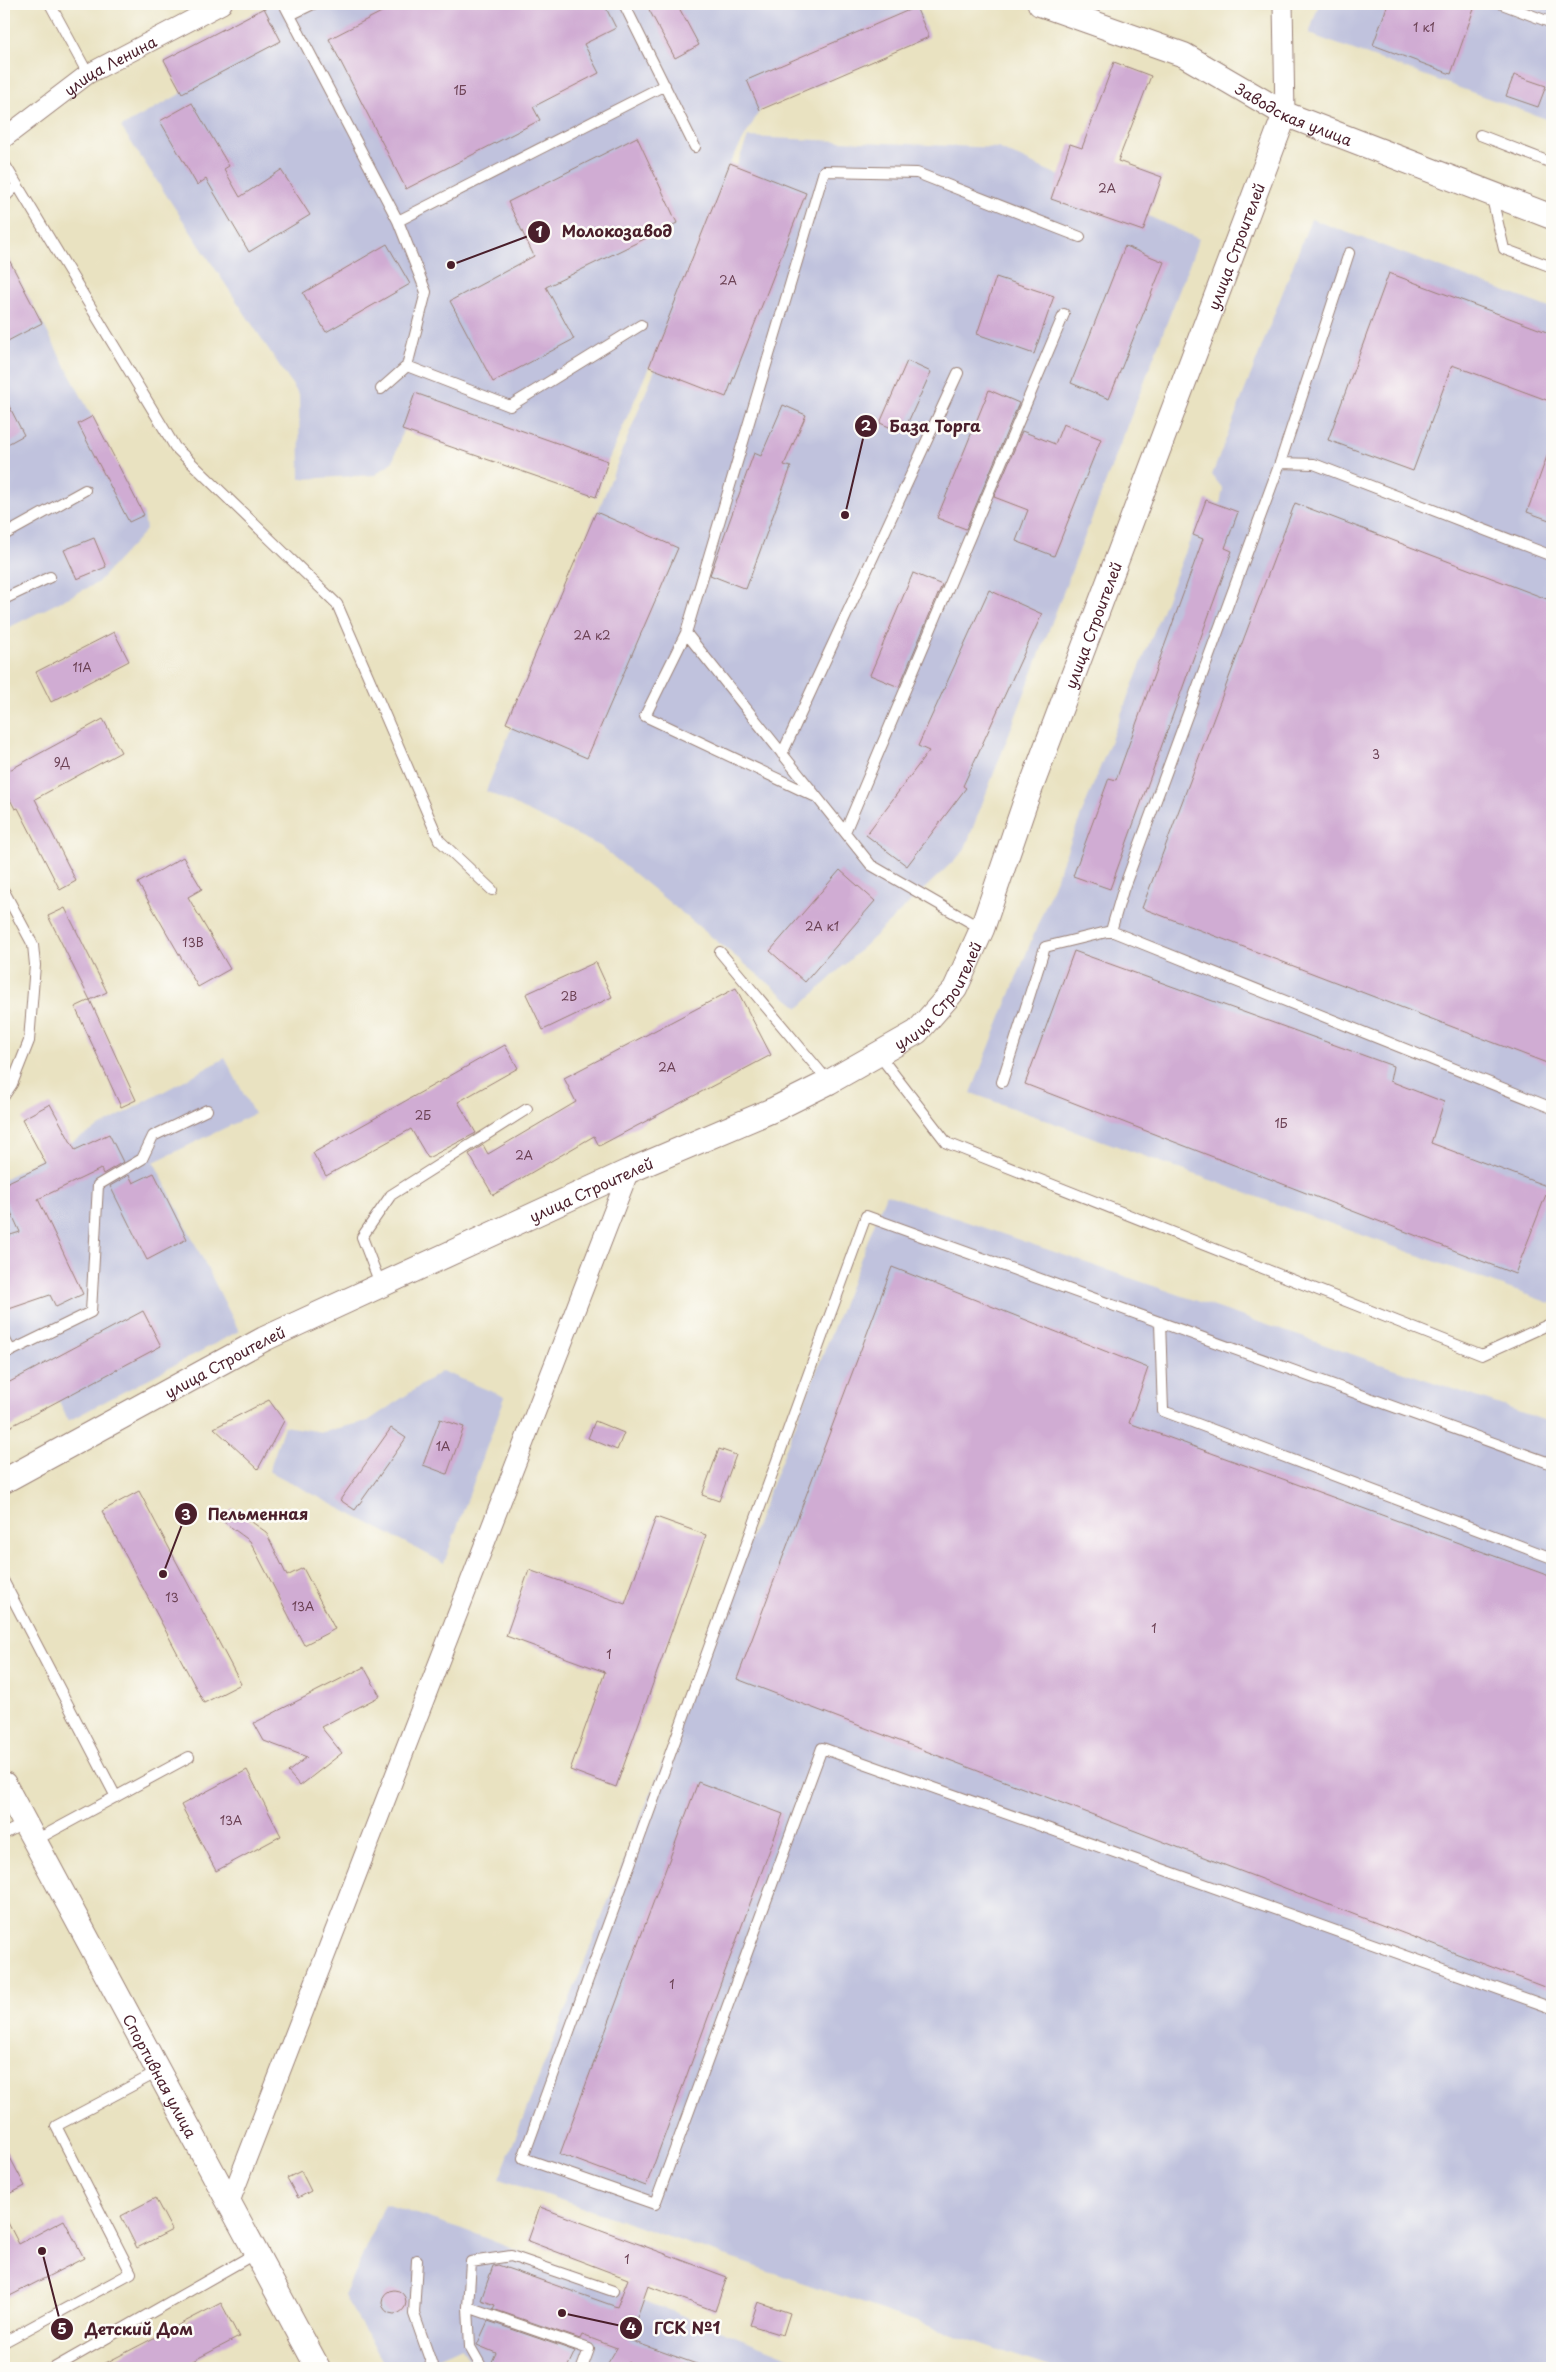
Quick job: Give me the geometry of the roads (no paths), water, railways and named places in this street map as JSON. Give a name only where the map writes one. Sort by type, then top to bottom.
[{"type":"street","name":"улица Ленина","points":[[4,138],[88,74],[222,4]]},
{"type":"street","name":"Заводская улица","points":[[1040,4],[1184,55],[1285,114],[1552,217]]},
{"type":"street","name":"улица Строителей","points":[[4,1481],[264,1339],[629,1171],[774,1110],[829,1082],[918,1032],[955,990],[982,929],[1025,804],[1285,114],[1283,4]]},
{"type":"street","points":[[229,2204],[629,1171]]},
{"type":"street","name":"Спортивная улица","points":[[4,1784],[318,2368]]},
{"type":"lane","points":[[50,4],[88,74]]},
{"type":"lane","points":[[284,4],[398,220],[426,292],[407,366],[381,390]]},
{"type":"lane","points":[[290,15],[312,4]]},
{"type":"lane","points":[[624,4],[695,147]]},
{"type":"lane","points":[[1502,4],[1552,23]]},
{"type":"lane","points":[[398,220],[665,85]]},
{"type":"lane","points":[[1480,135],[1552,163]]},
{"type":"lane","points":[[4,163],[175,447],[337,604],[439,840],[492,890]]},
{"type":"lane","points":[[817,797],[645,716],[686,633],[824,171],[917,174],[1080,237]]},
{"type":"lane","points":[[4,198],[17,185]]},
{"type":"lane","points":[[1491,193],[1504,249],[1552,267]]},
{"type":"lane","points":[[1111,931],[1123,890],[1280,463],[1349,253]]},
{"type":"lane","points":[[845,832],[1064,314]]},
{"type":"lane","points":[[407,366],[510,406],[641,325]]},
{"type":"lane","points":[[782,754],[958,373]]},
{"type":"lane","points":[[1280,463],[1314,464],[1552,556]]},
{"type":"lane","points":[[4,535],[85,490]]},
{"type":"lane","points":[[4,598],[50,577]]},
{"type":"lane","points":[[686,633],[871,865],[982,929]]},
{"type":"lane","points":[[4,890],[33,945],[34,965],[29,1041],[12,1084],[4,1096]]},
{"type":"lane","points":[[1002,1082],[1045,947],[1111,931],[1552,1108]]},
{"type":"lane","points":[[720,952],[829,1082]]},
{"type":"lane","points":[[879,1055],[947,1143],[1482,1355],[1552,1323]]},
{"type":"lane","points":[[381,1286],[362,1237],[391,1195],[527,1109]]},
{"type":"lane","points":[[4,1338],[11,1351],[91,1312],[98,1185],[142,1159],[153,1136],[207,1110]]},
{"type":"lane","points":[[1552,1464],[866,1216],[523,2158],[654,2204],[822,1748],[1552,2008]]},
{"type":"lane","points":[[1160,1322],[1163,1410],[1552,1558]]},
{"type":"lane","points":[[4,1582],[116,1797]]},
{"type":"lane","points":[[4,1834],[30,1832],[116,1797],[189,1757]]},
{"type":"lane","points":[[4,2342],[131,2273],[56,2126],[158,2072]]},
{"type":"lane","points":[[54,2368],[256,2254]]},
{"type":"lane","points":[[482,2368],[470,2347],[468,2307],[472,2262],[511,2256],[613,2291]]},
{"type":"lane","points":[[417,2260],[414,2314],[433,2368]]},
{"type":"lane","points":[[468,2307],[589,2349],[582,2368]]},
{"type":"place","name":"Молокозавод","points":[[451,265]]},
{"type":"place","name":"База Торга","points":[[845,515]]},
{"type":"place","name":"Пельменная","points":[[163,1574]]},
{"type":"place","name":"Детский Дом","points":[[42,2251]]},
{"type":"place","name":"ГСК №1","points":[[562,2313]]}]
